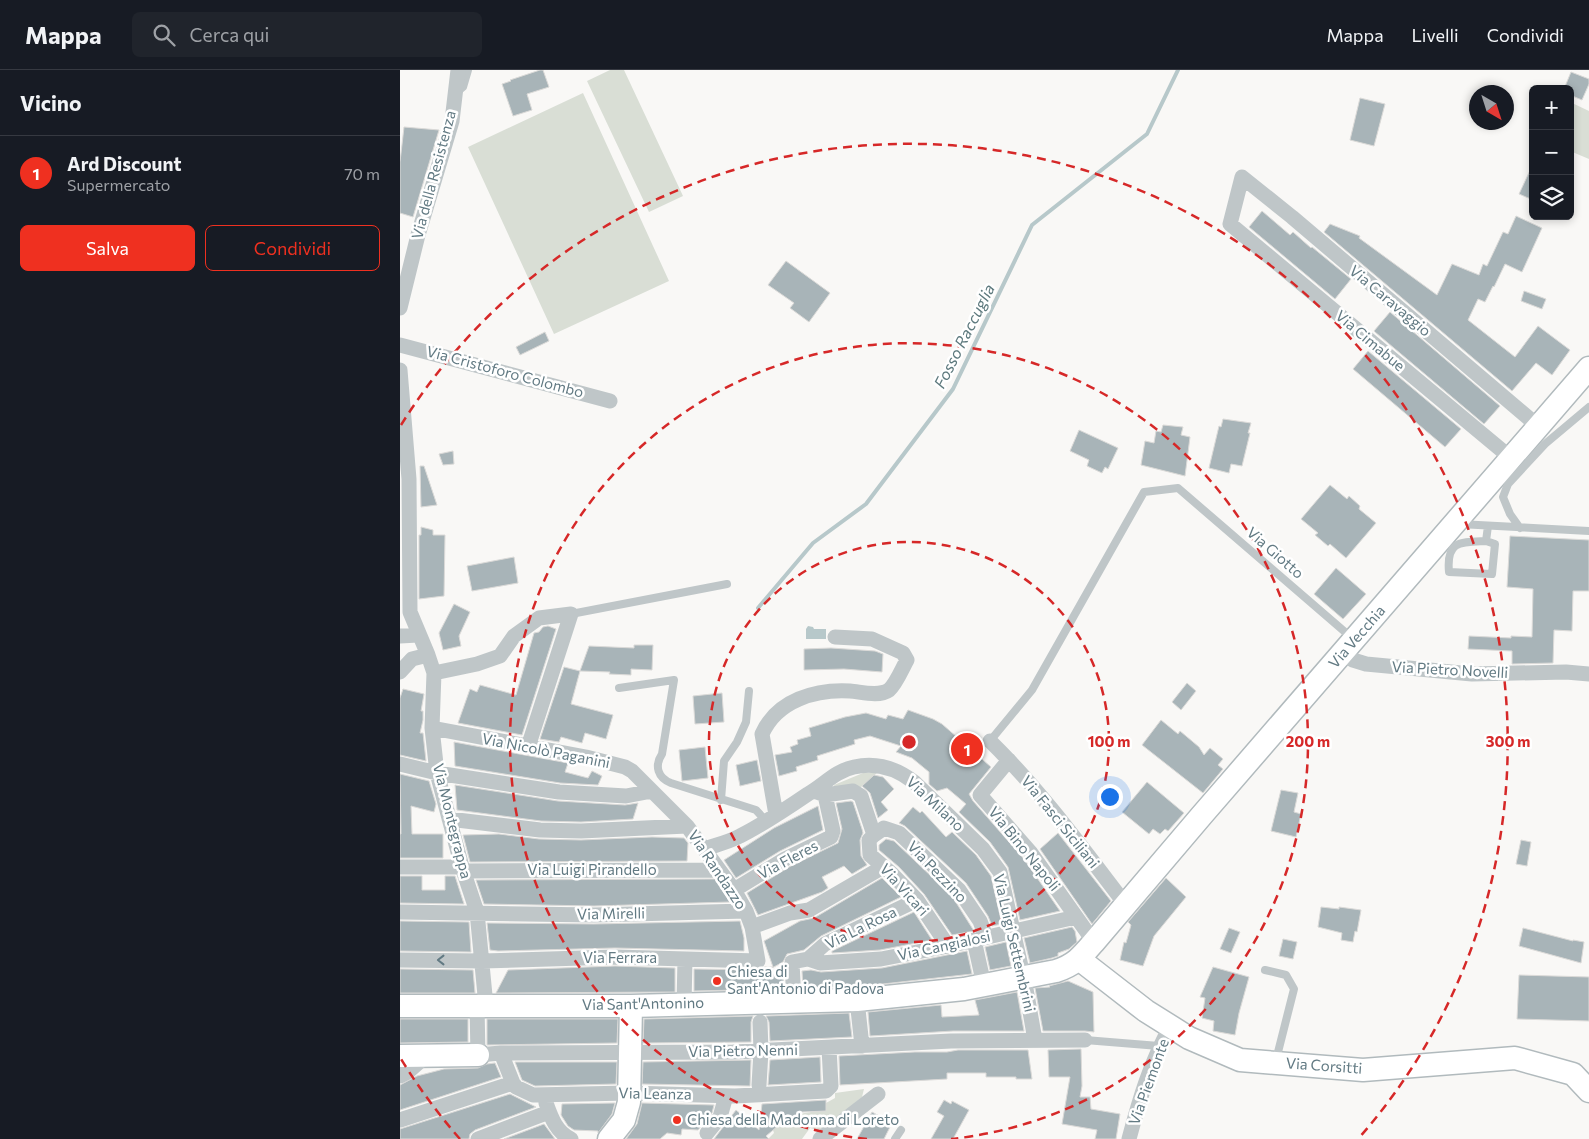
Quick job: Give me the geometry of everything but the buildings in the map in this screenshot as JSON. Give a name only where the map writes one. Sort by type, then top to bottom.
[{"type":"street","name":"Via della Resistenza","points":[[400,308],[418,235],[452,121],[458,70]]},
{"type":"street","name":"Via Caravaggio","points":[[1230,224],[1242,176],[1538,426]]},
{"type":"street","name":"Via Cimabue","points":[[1230,224],[1511,458]]},
{"type":"street","name":"Via Cristoforo Colombo","points":[[400,345],[610,400]]},
{"type":"street","name":"Via Vecchia","points":[[1126,905],[1589,368]]},
{"type":"street","name":"Via Montegrappa","points":[[400,370],[409,480],[410,612],[434,673],[432,728],[437,773],[463,869],[477,912],[482,961],[482,1006],[478,1055]]},
{"type":"street","points":[[1538,426],[1589,387]]},
{"type":"street","points":[[434,673],[477,664],[500,656],[514,636],[539,618],[571,614],[528,747]]},
{"type":"street","points":[[400,636],[418,634]]},
{"type":"street","points":[[771,818],[762,734],[767,722],[776,712],[801,697],[818,693],[846,691],[881,693],[890,689],[908,660],[903,653],[872,639],[835,637]]},
{"type":"street","name":"Via Pietro Novelli","points":[[1348,647],[1353,660],[1366,664],[1472,674],[1566,672],[1589,674]]},
{"type":"street","points":[[400,672],[412,659],[428,655]]},
{"type":"street","name":"Via Nicolò Paganini","points":[[432,728],[586,757],[625,767],[652,791]]},
{"type":"street","name":"Via Fasci Siciliani","points":[[990,741],[1009,760],[1070,832],[1126,905]]},
{"type":"street","name":"Via Bino Napoli","points":[[1009,760],[980,794],[1031,853],[1094,942]]},
{"type":"street","points":[[400,764],[437,773],[559,792],[626,796],[652,791]]},
{"type":"street","name":"Via Milano","points":[[704,849],[739,837],[819,793],[835,774],[854,767],[874,765],[895,770],[914,782],[983,849]]},
{"type":"street","name":"Via Randazzo","points":[[652,791],[687,826],[734,890],[746,911],[752,927],[758,961]]},
{"type":"street","name":"Via Vicari","points":[[819,793],[850,791],[861,796],[874,835],[869,840],[870,855],[917,900],[948,946]]},
{"type":"street","name":"Via Fleres","points":[[734,890],[785,859],[831,837],[833,831],[819,793]]},
{"type":"street","points":[[449,819],[540,830],[581,831],[687,826]]},
{"type":"street","name":"Via Pezzino","points":[[874,835],[884,828],[899,833],[959,890],[980,921],[980,939]]},
{"type":"street","name":"Via Luigi Settembrini","points":[[983,849],[1000,872],[1014,931],[1035,1040]]},
{"type":"street","name":"Via Luigi Pirandello","points":[[400,867],[719,870]]},
{"type":"street","points":[[752,927],[790,913],[809,910],[884,868]]},
{"type":"street","name":"Via La Rosa","points":[[808,959],[825,944],[917,900]]},
{"type":"street","name":"Via Sant'Antonino","points":[[400,1006],[631,1006],[794,1002],[857,1000],[964,989],[1068,967],[1079,959],[1126,905]]},
{"type":"street","name":"Via Mirelli","points":[[400,912],[594,915],[746,911]]},
{"type":"street","name":"Via Cangialosi","points":[[808,959],[820,963],[881,959],[1076,917]]},
{"type":"street","points":[[980,939],[984,986]]},
{"type":"street","name":"Via Ferrara","points":[[400,960],[482,961],[615,957],[758,961]]},
{"type":"street","points":[[684,1004],[685,959]]},
{"type":"street","points":[[794,1002],[792,962],[808,959]]},
{"type":"street","name":"Via Corsitti","points":[[1079,959],[1146,1011],[1189,1038],[1240,1060],[1363,1070],[1515,1058],[1573,1074],[1589,1091]]},
{"type":"street","points":[[857,1000],[862,1046]]},
{"type":"street","points":[[609,1139],[624,1120],[629,1102],[631,1006]]},
{"type":"street","points":[[759,1085],[760,1022]]},
{"type":"street","name":"Via Piemonte","points":[[1129,1139],[1160,1046],[1171,1026]]},
{"type":"street","name":"Via Pietro Nenni","points":[[400,1056],[501,1053],[761,1051],[951,1041],[1085,1040]]},
{"type":"street","name":"Via Leanza","points":[[513,1083],[524,1092],[533,1095],[629,1093],[726,1096],[815,1093],[826,1091],[831,1086],[829,1048]]},
{"type":"street","points":[[400,1120],[513,1083],[501,1053]]},
{"type":"street","points":[[400,1076],[408,1072],[426,1056]]},
{"type":"street","points":[[820,1139],[878,1094]]},
{"type":"street","points":[[544,1095],[550,1112],[565,1135]]},
{"type":"street","points":[[707,1133],[720,1117],[726,1096]]},
{"type":"street","points":[[478,1139],[550,1112]]},
{"type":"lane","points":[[454,94],[463,87],[468,70]]},
{"type":"lane","points":[[1520,528],[1510,514],[1503,496],[1508,484],[1545,444],[1589,407]]},
{"type":"lane","name":"Via Giotto","points":[[990,741],[1032,690],[1144,492],[1178,488],[1348,647]]},
{"type":"lane","points":[[1455,524],[1589,531]]},
{"type":"lane","points":[[1486,541],[1488,526]]},
{"type":"lane","points":[[1486,541],[1495,544],[1492,574],[1449,572],[1448,560],[1454,547],[1459,542],[1486,541]]},
{"type":"lane","points":[[571,614],[727,584]]},
{"type":"lane","points":[[619,688],[674,680],[662,754],[658,764],[660,774],[667,781],[756,810],[771,818]]},
{"type":"lane","points":[[721,800],[724,761],[746,722],[749,690]]},
{"type":"lane","points":[[1265,970],[1286,975],[1294,989],[1275,1063]]},
{"type":"lane","points":[[1085,1040],[1160,1046]]},
{"type":"lane","points":[[895,1139],[901,1130]]},
{"type":"shaded area","points":[[610,70],[624,70],[683,196],[649,212],[587,81]]},
{"type":"shaded area","points":[[583,93],[669,281],[554,334],[468,147]]},
{"type":"shaded area","points":[[1574,104],[1589,111],[1589,159],[1574,153]]},
{"type":"shaded area","points":[[808,626],[814,629],[826,629],[826,639],[806,639],[806,629]]},
{"type":"shaded area","points":[[878,772],[861,787],[835,788],[834,785],[863,773]]},
{"type":"shaded area","points":[[864,1089],[862,1097],[829,1125],[818,1130],[810,1128],[802,1139],[768,1139],[774,1133],[773,1130],[792,1117],[803,1113],[826,1111],[826,1103],[835,1098],[835,1093]]},
{"type":"waterway","name":"Fosso Raccuglia","points":[[758,608],[813,543],[866,504],[953,389],[1032,225],[1147,134],[1178,70]]},
{"type":"place","name":"Ard Discount","points":[[967,749]]},
{"type":"place","name":"Chiesa di Sant'Antonio di Padova","points":[[717,981]]},
{"type":"place","name":"Chiesa della Madonna di Loreto","points":[[677,1120]]}]
